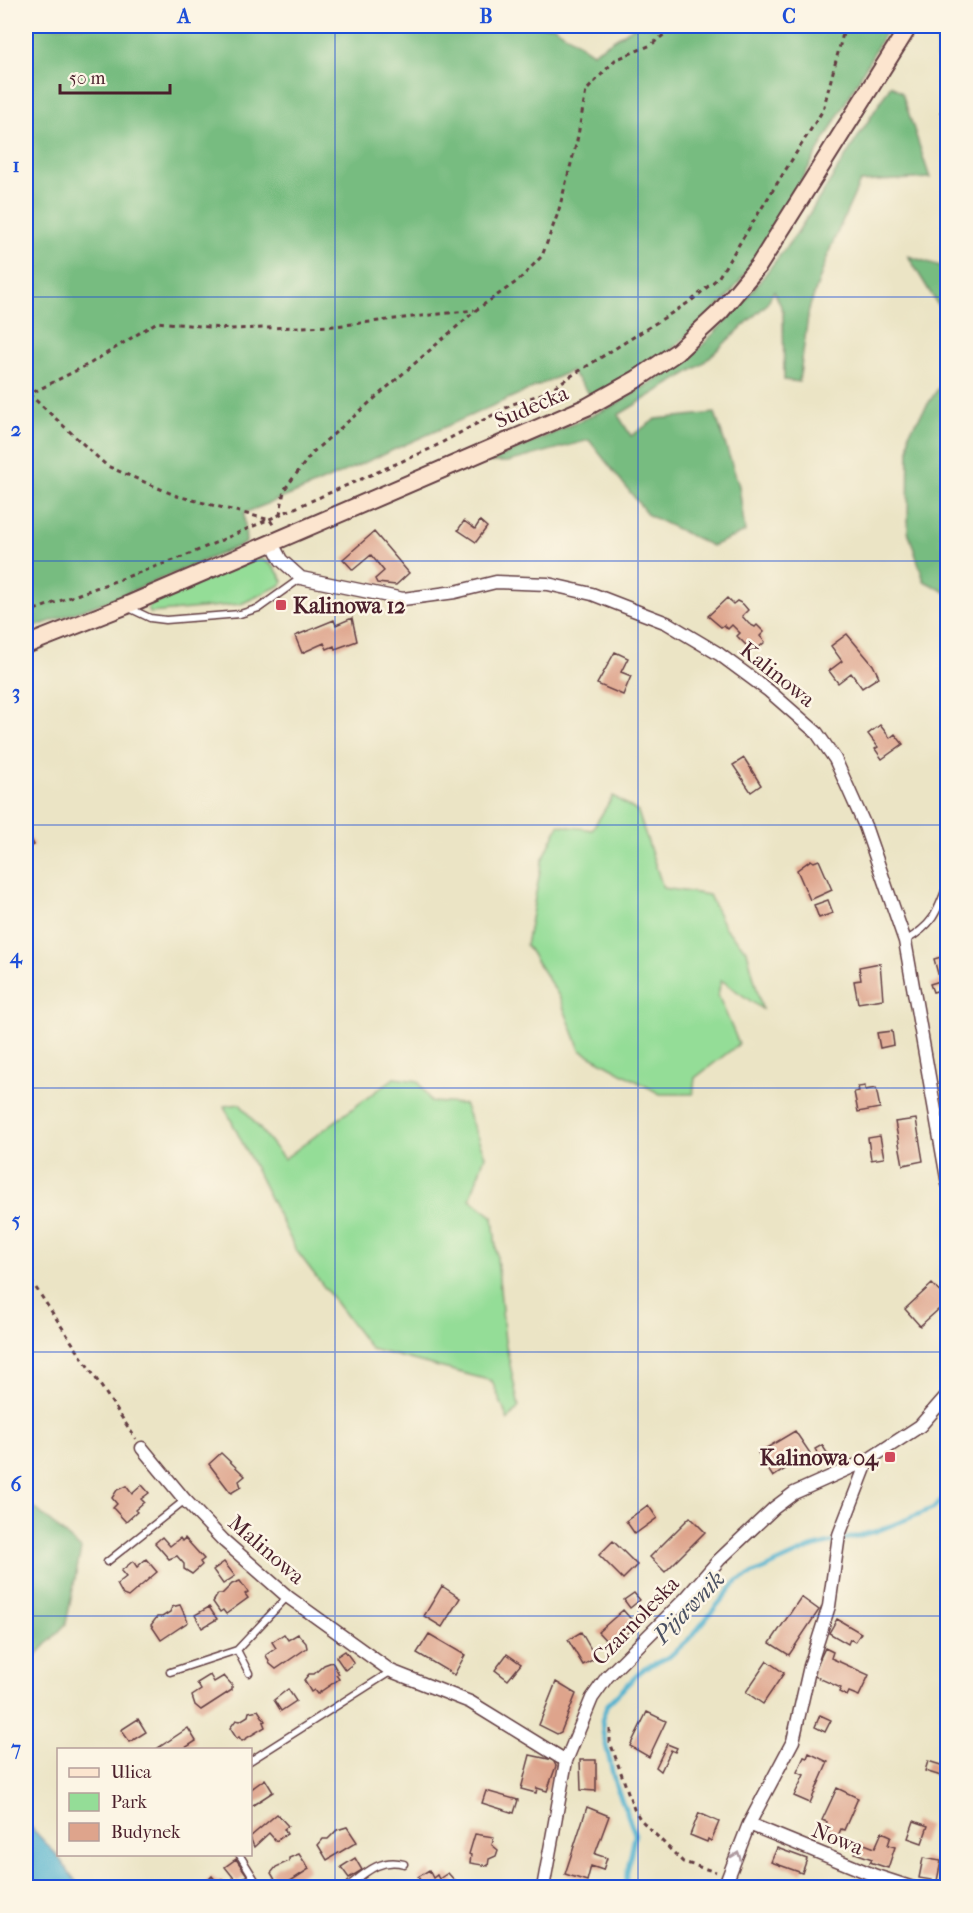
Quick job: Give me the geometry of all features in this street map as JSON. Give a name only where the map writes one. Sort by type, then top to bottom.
[{"type":"main road","name":"Sudecka","points":[[26,645],[125,606],[587,407],[637,379],[677,352],[720,312],[759,265],[909,26]]},
{"type":"street","points":[[272,543],[281,560],[301,578]]},
{"type":"street","name":"Kalinowa","points":[[301,578],[403,599],[455,592],[496,582],[548,584],[592,594],[667,623],[719,654],[769,691],[817,733],[835,759],[865,826],[905,941],[948,1184]]},
{"type":"street","name":"Czarnoleska","points":[[543,1887],[566,1761],[592,1698],[607,1677],[687,1597],[719,1560],[774,1508],[794,1493],[868,1460],[920,1426],[948,1394]]},
{"type":"street","name":"Malinowa","points":[[142,1448],[185,1500],[239,1556],[288,1597],[391,1671],[470,1702],[566,1761]]},
{"type":"street","points":[[726,1882],[749,1824],[793,1741],[810,1666],[829,1606],[839,1535],[868,1460]]},
{"type":"street","name":"Nowa","points":[[749,1824],[876,1876],[913,1887]]},
{"type":"street","points":[[945,1887],[948,1880]]},
{"type":"lane","points":[[125,606],[150,618],[165,620],[240,614],[259,608],[301,578]]},
{"type":"lane","points":[[905,941],[925,929],[937,913],[948,883]]},
{"type":"lane","points":[[107,1562],[185,1500]]},
{"type":"lane","points":[[170,1672],[237,1650],[288,1597]]},
{"type":"lane","points":[[237,1650],[249,1673]]},
{"type":"lane","points":[[252,1760],[391,1671]]},
{"type":"lane","points":[[240,1856],[260,1887]]},
{"type":"lane","points":[[346,1887],[376,1865],[394,1861],[404,1864]]},
{"type":"path","points":[[280,516],[284,490],[313,452],[476,310],[519,280],[542,256],[558,213],[577,141],[586,91],[615,60],[651,45],[675,26]]},
{"type":"path","points":[[26,613],[120,581],[280,516],[430,449],[513,404],[544,393],[691,301],[718,278],[823,110],[844,26]]},
{"type":"path","points":[[270,520],[177,496],[107,466],[27,395],[91,363],[157,322],[231,329],[334,326],[476,310]]},
{"type":"path","points":[[26,1273],[142,1448]]},
{"type":"path","points":[[610,1729],[610,1742],[634,1809],[640,1819],[683,1862],[726,1882]]},
{"type":"green space","points":[[26,26],[553,26],[593,53],[635,26],[889,26],[759,255],[727,298],[640,379],[590,395],[571,371],[303,490],[244,513],[246,543],[108,601],[26,630]]},
{"type":"green space","points":[[941,26],[947,26],[947,63],[937,59],[937,36]]},
{"type":"green space","points":[[891,85],[902,93],[930,178],[860,182],[830,249],[809,309],[799,382],[784,380],[783,311],[774,291],[766,305],[701,365],[618,415],[631,436],[656,419],[715,413],[739,486],[745,532],[712,546],[648,515],[589,440],[508,462],[489,462],[615,405],[691,357],[743,303],[797,233]]},
{"type":"green space","points":[[908,256],[947,268],[947,320]]},
{"type":"green space","points":[[947,381],[947,593],[924,581],[908,531],[909,433],[939,387]]},
{"type":"green space","points":[[260,559],[276,570],[283,581],[281,585],[241,604],[150,613],[148,609],[152,603],[251,560]]},
{"type":"green space","points":[[613,796],[638,812],[663,888],[709,895],[725,928],[747,951],[762,1009],[721,980],[718,995],[739,1044],[695,1078],[693,1094],[660,1094],[580,1050],[559,996],[526,945],[542,861],[559,825],[592,830]]},
{"type":"green space","points":[[394,1078],[418,1081],[431,1102],[464,1104],[485,1156],[470,1199],[493,1217],[505,1341],[519,1407],[508,1420],[492,1381],[371,1349],[296,1250],[224,1106],[240,1104],[284,1159]]},
{"type":"green space","points":[[26,1500],[81,1549],[66,1624],[26,1666]]},
{"type":"water","points":[[26,1822],[56,1854],[80,1887],[26,1887]]},
{"type":"building","points":[[948,102],[948,118],[940,112]]},
{"type":"building","points":[[464,521],[475,529],[480,521],[487,527],[476,542],[458,530]]},
{"type":"building","points":[[374,532],[409,573],[396,585],[377,583],[375,579],[384,571],[371,555],[353,570],[343,559]]},
{"type":"building","points":[[727,598],[733,604],[737,601],[743,604],[748,610],[742,616],[749,624],[755,627],[757,625],[764,632],[760,636],[765,642],[757,649],[752,644],[748,647],[737,636],[740,633],[732,625],[728,629],[724,625],[721,627],[708,616]]},
{"type":"building","points":[[352,618],[357,641],[335,649],[334,646],[327,649],[324,643],[302,653],[295,636],[334,620],[336,625]]},
{"type":"building","points":[[847,634],[873,665],[879,677],[862,688],[851,673],[838,683],[829,671],[842,661],[831,646]]},
{"type":"building","points":[[615,652],[628,658],[621,672],[631,676],[623,695],[597,684]]},
{"type":"building","points":[[880,725],[890,738],[895,734],[903,744],[882,759],[875,749],[878,747],[868,734]]},
{"type":"building","points":[[744,758],[761,785],[751,792],[733,765]]},
{"type":"building","points":[[26,830],[34,845],[26,849]]},
{"type":"building","points":[[811,860],[814,862],[819,860],[832,890],[810,900],[797,870]]},
{"type":"building","points":[[828,900],[833,913],[819,918],[814,905]]},
{"type":"building","points":[[948,955],[948,988],[933,992],[930,984],[940,981],[934,959]]},
{"type":"building","points":[[880,963],[883,999],[858,1003],[854,981],[861,980],[859,967]]},
{"type":"building","points":[[892,1031],[894,1045],[880,1048],[877,1033]]},
{"type":"building","points":[[865,1086],[865,1090],[876,1088],[880,1108],[858,1112],[854,1092],[859,1091],[858,1087]]},
{"type":"building","points":[[916,1119],[923,1161],[903,1165],[895,1122]]},
{"type":"building","points":[[880,1136],[884,1158],[871,1160],[868,1138]]},
{"type":"building","points":[[932,1284],[948,1301],[920,1326],[905,1309]]},
{"type":"building","points":[[795,1431],[810,1453],[773,1477],[758,1453]]},
{"type":"building","points":[[822,1445],[831,1459],[824,1464],[815,1449]]},
{"type":"building","points":[[221,1453],[245,1476],[239,1481],[241,1487],[231,1493],[209,1464]]},
{"type":"building","points":[[142,1485],[149,1493],[141,1499],[144,1502],[126,1522],[113,1508],[117,1504],[112,1498],[117,1490],[126,1486],[132,1494]]},
{"type":"building","points":[[648,1505],[657,1518],[635,1534],[626,1521]]},
{"type":"building","points":[[690,1517],[705,1532],[665,1572],[650,1557]]},
{"type":"building","points":[[162,1537],[170,1546],[180,1538],[182,1541],[185,1538],[204,1559],[200,1562],[202,1565],[192,1574],[184,1569],[184,1564],[177,1556],[169,1559],[155,1543]]},
{"type":"building","points":[[613,1541],[637,1565],[623,1579],[599,1555]]},
{"type":"building","points":[[146,1559],[157,1572],[128,1597],[123,1595],[117,1584],[126,1577],[121,1571],[133,1561],[137,1567]]},
{"type":"building","points":[[224,1562],[235,1576],[223,1584],[213,1570]]},
{"type":"building","points":[[240,1581],[248,1592],[245,1594],[248,1598],[226,1614],[223,1610],[220,1612],[213,1602],[218,1594],[222,1594],[232,1584]]},
{"type":"building","points":[[442,1586],[460,1598],[442,1627],[424,1616]]},
{"type":"building","points":[[634,1593],[640,1600],[630,1608],[624,1600]]},
{"type":"building","points":[[801,1597],[819,1610],[789,1655],[770,1643]]},
{"type":"building","points":[[180,1605],[188,1622],[161,1640],[151,1625],[157,1617],[162,1617],[170,1612],[172,1607]]},
{"type":"building","points":[[209,1607],[217,1619],[202,1628],[195,1615]]},
{"type":"building","points":[[623,1610],[636,1625],[612,1647],[598,1632]]},
{"type":"building","points":[[837,1619],[861,1633],[855,1642],[850,1639],[848,1644],[829,1633]]},
{"type":"building","points":[[581,1632],[596,1658],[583,1665],[568,1640]]},
{"type":"building","points":[[284,1634],[288,1640],[298,1634],[306,1643],[307,1648],[276,1669],[270,1664],[266,1655],[276,1648],[272,1642]]},
{"type":"building","points":[[429,1634],[465,1655],[454,1675],[417,1653]]},
{"type":"building","points":[[825,1648],[833,1652],[831,1658],[869,1675],[859,1696],[849,1692],[847,1696],[839,1692],[841,1688],[812,1675]]},
{"type":"building","points":[[345,1651],[354,1663],[345,1670],[336,1657]]},
{"type":"building","points":[[507,1654],[521,1664],[508,1680],[495,1670]]},
{"type":"building","points":[[767,1661],[784,1673],[763,1704],[746,1692]]},
{"type":"building","points":[[332,1662],[339,1674],[336,1675],[339,1679],[317,1694],[314,1690],[311,1692],[304,1680],[309,1674],[314,1674],[324,1665]]},
{"type":"building","points":[[210,1675],[214,1682],[224,1676],[232,1685],[232,1690],[201,1710],[195,1705],[192,1696],[201,1690],[197,1683]]},
{"type":"building","points":[[556,1682],[576,1694],[561,1732],[557,1734],[539,1725]]},
{"type":"building","points":[[288,1689],[296,1701],[281,1711],[274,1700]]},
{"type":"building","points":[[258,1710],[265,1721],[263,1722],[265,1727],[242,1741],[239,1737],[237,1739],[230,1728],[236,1720],[240,1721],[248,1716],[249,1712]]},
{"type":"building","points":[[647,1712],[666,1721],[649,1757],[630,1746]]},
{"type":"building","points":[[820,1715],[831,1720],[825,1732],[815,1727]]},
{"type":"building","points":[[138,1719],[146,1732],[130,1742],[121,1730]]},
{"type":"building","points":[[188,1728],[196,1741],[185,1748],[158,1748]]},
{"type":"building","points":[[667,1744],[677,1748],[675,1752],[671,1750],[661,1771],[656,1767]]},
{"type":"building","points":[[809,1753],[828,1762],[810,1803],[794,1796],[804,1775],[797,1772],[804,1757],[807,1758]]},
{"type":"building","points":[[530,1755],[553,1760],[556,1766],[547,1791],[537,1788],[536,1793],[521,1789]]},
{"type":"building","points":[[580,1760],[596,1760],[596,1791],[581,1790]]},
{"type":"building","points":[[928,1761],[944,1766],[941,1776],[925,1771]]},
{"type":"building","points":[[265,1779],[273,1792],[252,1806],[252,1789]]},
{"type":"building","points":[[837,1788],[858,1798],[844,1830],[841,1829],[837,1838],[823,1831],[827,1822],[822,1820]]},
{"type":"building","points":[[486,1791],[518,1800],[514,1813],[482,1803]]},
{"type":"building","points":[[587,1807],[609,1816],[595,1854],[607,1858],[603,1870],[591,1866],[587,1881],[565,1874]]},
{"type":"building","points":[[699,1813],[719,1822],[711,1841],[708,1839],[707,1842],[690,1835]]},
{"type":"building","points":[[277,1814],[288,1826],[284,1829],[287,1834],[276,1841],[269,1833],[254,1847],[252,1835]]},
{"type":"building","points":[[914,1821],[928,1826],[922,1843],[908,1838]]},
{"type":"building","points":[[347,1827],[357,1842],[327,1860],[318,1845],[337,1830]]},
{"type":"building","points":[[882,1832],[891,1836],[888,1845],[895,1847],[888,1868],[870,1862],[872,1859],[855,1853],[859,1842],[875,1848]]},
{"type":"building","points":[[475,1834],[494,1837],[492,1845],[498,1850],[496,1856],[489,1859],[488,1866],[470,1863],[471,1855],[469,1854]]},
{"type":"building","points":[[777,1848],[807,1859],[802,1873],[771,1862]]},
{"type":"building","points":[[299,1854],[309,1869],[280,1888],[271,1873],[276,1867],[289,1861],[289,1858]]},
{"type":"building","points":[[355,1858],[362,1870],[349,1878],[341,1867]]},
{"type":"building","points":[[923,1858],[941,1861],[937,1881],[919,1878]]},
{"type":"building","points":[[236,1859],[247,1875],[237,1882],[225,1867]]},
{"type":"building","points":[[429,1870],[433,1878],[437,1875],[439,1879],[448,1873],[456,1882],[455,1885],[425,1888],[418,1877]]},
{"type":"building","points":[[212,1876],[217,1882],[222,1880],[226,1888],[201,1888]]},
{"type":"waterway","name":"Pijawnik","points":[[624,1888],[635,1834],[615,1783],[603,1733],[602,1720],[607,1705],[644,1668],[669,1657],[692,1636],[737,1581],[810,1548],[877,1531],[910,1518],[933,1508],[948,1494]]},
{"type":"place","name":"Kalinowa 12","points":[[281,605]]},
{"type":"place","name":"Kalinowa 04","points":[[890,1457]]}]
